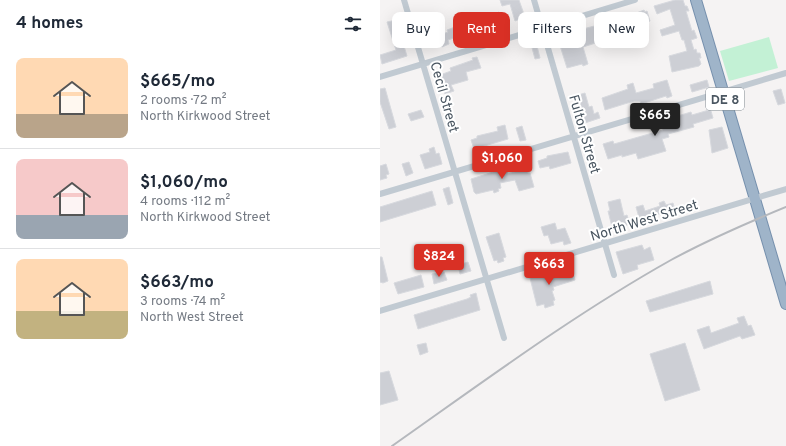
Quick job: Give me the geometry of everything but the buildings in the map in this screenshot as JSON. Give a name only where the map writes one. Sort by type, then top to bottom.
[{"type":"highway","name":"DE 8","points":[[696,0],[786,304]]},
{"type":"street","name":"Cecil Street","points":[[404,0],[504,338]]},
{"type":"street","name":"Fulton Street","points":[[534,0],[537,12]]},
{"type":"street","points":[[586,15],[635,0]]},
{"type":"street","points":[[380,77],[518,35]]},
{"type":"street","name":"Fulton Street","points":[[548,48],[614,275]]},
{"type":"street","points":[[380,194],[573,135],[786,73]]},
{"type":"street","name":"North West Street","points":[[380,311],[754,199],[786,188]]},
{"type":"green space","points":[[769,37],[778,68],[729,81],[720,51]]},
{"type":"railway","points":[[392,446],[564,326],[635,281],[699,246],[786,207]]}]
